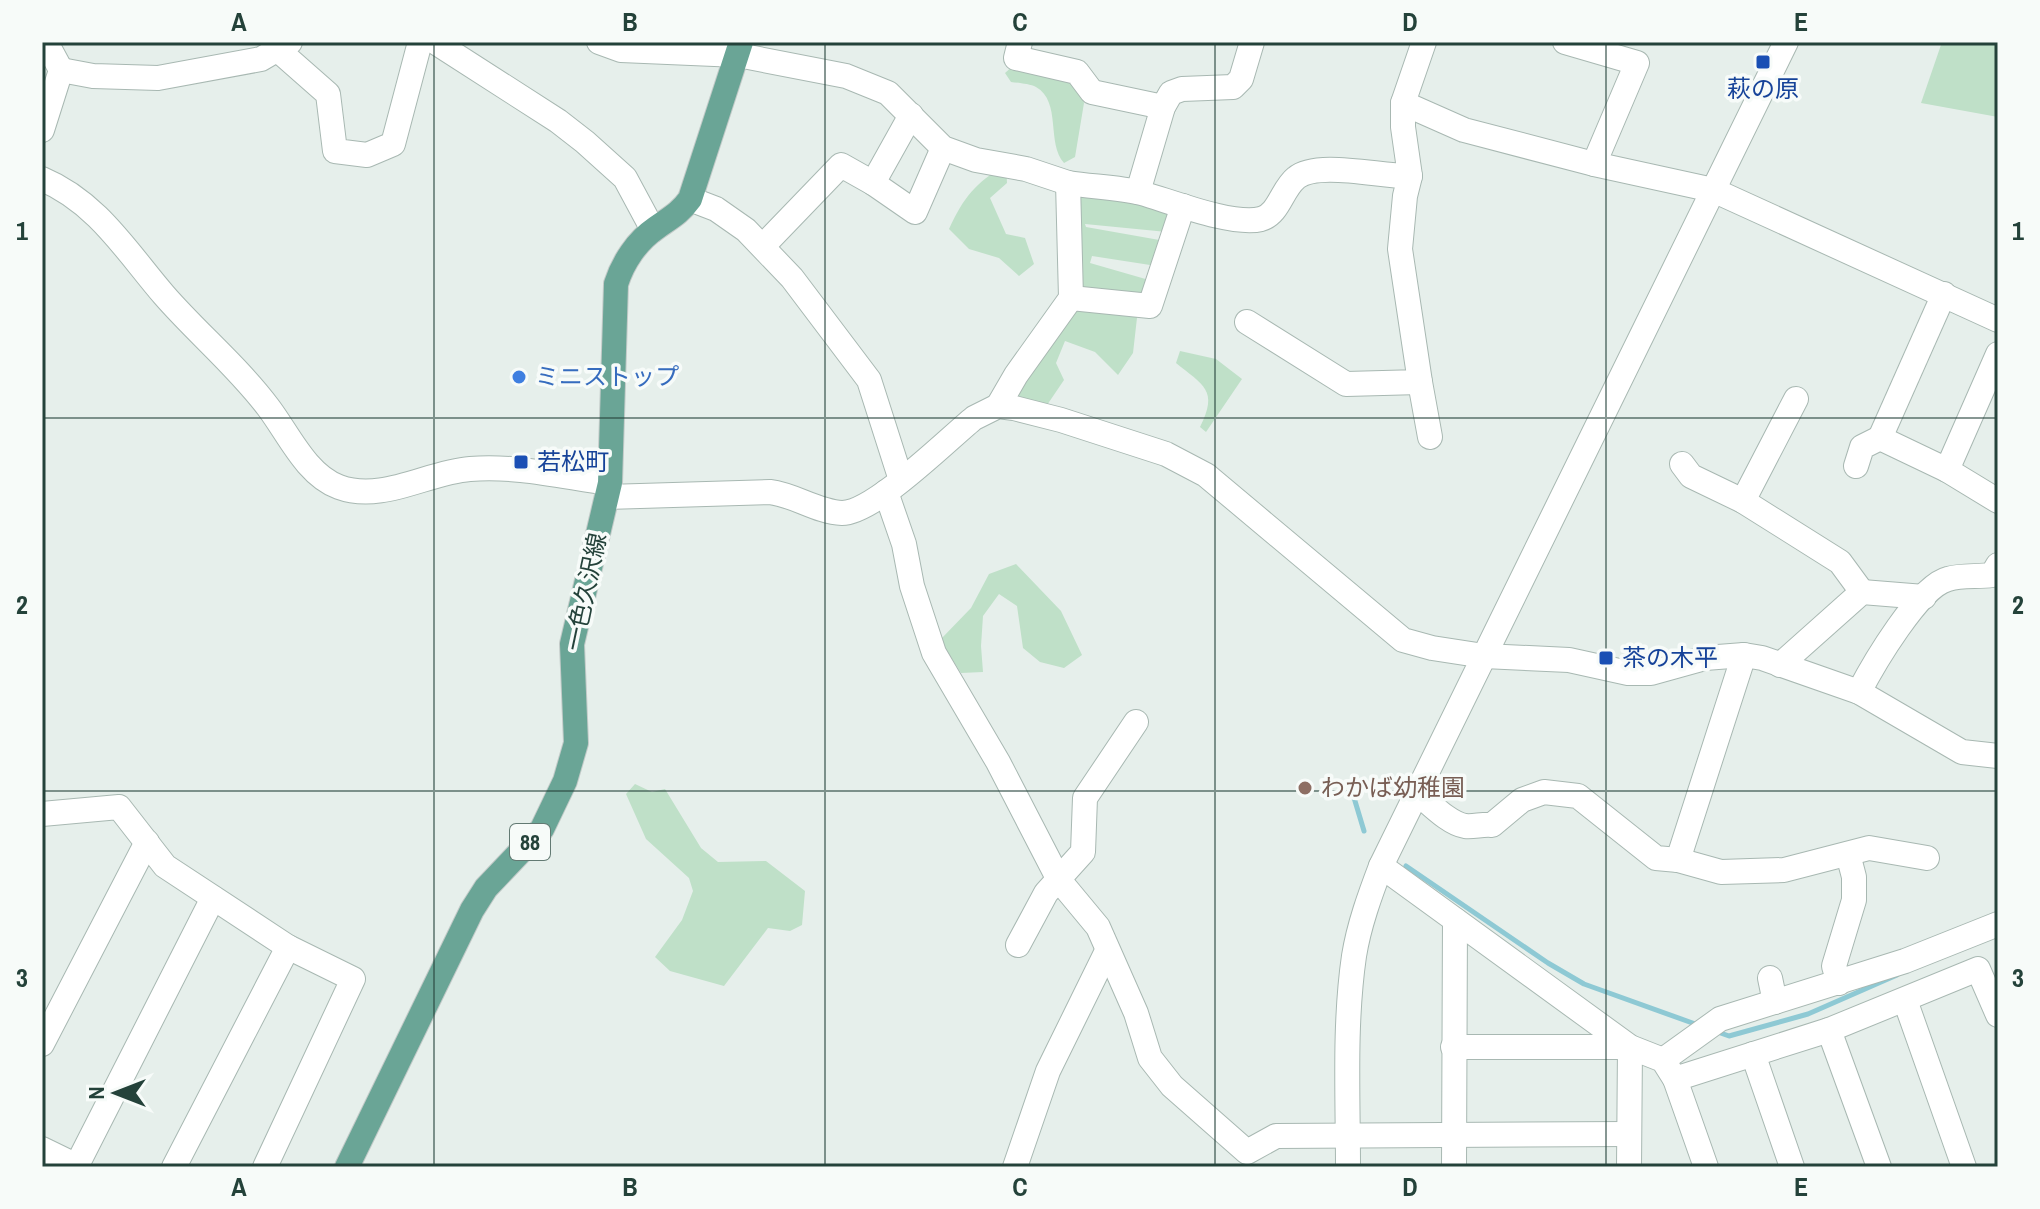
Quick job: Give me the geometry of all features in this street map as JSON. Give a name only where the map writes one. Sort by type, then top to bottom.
[{"type":"main road","name":"一色久沢線","points":[[347,1167],[472,910],[486,888],[542,829],[565,781],[576,743],[572,661],[574,624],[608,490],[616,284],[628,257],[653,230],[680,213],[690,199],[740,49]]},
{"type":"street","points":[[599,42],[621,50],[740,49],[846,76],[888,93],[943,148],[976,160],[1026,169],[1068,183],[1138,192],[1239,219],[1262,219],[1273,211],[1297,177],[1310,171],[1410,176]]},
{"type":"street","points":[[1020,42],[1016,58],[1077,72],[1092,92],[1163,107]]},
{"type":"street","points":[[1138,192],[1163,107],[1171,93],[1182,89],[1233,87],[1241,79],[1252,42]]},
{"type":"street","points":[[1424,42],[1403,103],[1410,176],[1400,249],[1430,437]]},
{"type":"street","points":[[1565,42],[1637,63],[1594,164]]},
{"type":"street","points":[[1348,1167],[1348,1003],[1355,952],[1369,897],[1381,866],[1786,42]]},
{"type":"street","points":[[42,130],[61,70],[46,43]]},
{"type":"street","points":[[61,70],[93,76],[158,78],[261,59],[284,46],[328,94],[335,151],[367,155],[393,144],[437,43],[558,121],[585,142],[625,178],[653,230]]},
{"type":"street","points":[[1403,103],[1461,129],[1594,164],[1713,190],[1998,320]]},
{"type":"street","points":[[873,183],[911,115]]},
{"type":"street","points":[[763,246],[841,165],[915,212],[943,148]]},
{"type":"street","points":[[42,179],[57,185],[86,206],[116,234],[164,295],[266,404],[303,457],[327,482],[360,492],[468,469],[499,468],[608,490],[788,494],[821,508],[843,513],[865,506],[894,486],[974,418],[998,406],[1016,375],[1071,298],[1068,183]]},
{"type":"street","points":[[690,199],[716,209],[763,246],[792,278],[869,380],[894,486],[912,586],[934,653],[998,762],[1059,880],[1098,927],[1136,1013],[1150,1058],[1172,1086],[1244,1159],[1276,1136],[1629,1134]]},
{"type":"street","points":[[1071,298],[1150,306],[1183,206]]},
{"type":"street","points":[[1856,466],[1862,447],[1880,438],[1944,294]]},
{"type":"street","points":[[1247,322],[1346,384],[1420,382]]},
{"type":"street","points":[[1947,470],[1998,354]]},
{"type":"street","points":[[1743,501],[1796,399]]},
{"type":"street","points":[[998,406],[1061,420],[1166,454],[1206,475],[1403,640],[1484,656],[1569,660],[1628,673],[1651,673],[1705,658],[1744,655],[1859,692],[1962,752],[1998,756]]},
{"type":"street","points":[[1880,438],[1947,470],[1998,501]]},
{"type":"street","points":[[1682,464],[1691,476],[1743,501],[1840,562],[1862,592]]},
{"type":"street","points":[[1859,692],[1885,644],[1924,597],[1945,579],[1996,574]]},
{"type":"street","points":[[1780,665],[1862,592],[1924,597]]},
{"type":"street","points":[[1678,860],[1744,655]]},
{"type":"street","points":[[1018,945],[1046,893],[1083,852],[1085,798],[1136,722]]},
{"type":"street","points":[[1416,792],[1456,823],[1469,827],[1480,823],[1492,825],[1522,800],[1539,793],[1578,796],[1656,858],[1678,860],[1721,872],[1784,870],[1869,848],[1927,858]]},
{"type":"street","points":[[42,814],[119,807],[165,866],[288,947],[353,979],[265,1167]]},
{"type":"street","points":[[42,1044],[147,842]]},
{"type":"street","points":[[1839,983],[1834,966],[1854,900],[1854,877],[1848,854]]},
{"type":"street","points":[[1381,866],[1630,1047],[1669,1069],[1753,1054],[1829,1030],[1978,969],[1998,1015]]},
{"type":"street","points":[[42,1149],[77,1167],[213,898]]},
{"type":"street","points":[[1454,1167],[1455,920]]},
{"type":"street","points":[[1669,1069],[1720,1019],[1905,961],[1998,924]]},
{"type":"street","points":[[174,1167],[288,947]]},
{"type":"street","points":[[1015,1167],[1048,1071],[1107,951]]},
{"type":"street","points":[[1770,978],[1775,1002]]},
{"type":"street","points":[[1905,1000],[1964,1167]]},
{"type":"street","points":[[1829,1030],[1879,1167]]},
{"type":"street","points":[[1453,1047],[1630,1047]]},
{"type":"street","points":[[1629,1167],[1630,1047]]},
{"type":"street","points":[[1753,1054],[1792,1167]]},
{"type":"street","points":[[1669,1069],[1706,1167]]},
{"type":"green space","points":[[1942,42],[1998,42],[1998,117],[1921,103]]},
{"type":"green space","points":[[1015,64],[1076,82],[1084,103],[1075,157],[1064,163],[1059,155],[1052,112],[1044,94],[1034,86],[1011,82],[1005,73]]},
{"type":"green space","points":[[1006,165],[1007,183],[990,198],[1006,234],[1025,238],[1034,264],[1019,276],[999,258],[969,249],[949,229],[972,192]]},
{"type":"green space","points":[[1073,189],[1170,211],[1167,232],[1085,224],[1086,227],[1165,241],[1163,267],[1092,256],[1090,263],[1149,280],[1138,309],[1133,353],[1118,375],[1095,352],[1065,341],[1056,363],[1064,380],[1043,411],[1005,403],[1074,299]]},
{"type":"green space","points":[[1180,351],[1216,359],[1242,379],[1206,432],[1200,427],[1206,415],[1208,396],[1200,383],[1176,363]]},
{"type":"green space","points":[[1016,564],[1061,611],[1082,655],[1064,668],[1040,662],[1023,648],[1017,606],[999,594],[983,616],[983,672],[961,673],[940,640],[971,608],[989,574]]},
{"type":"green space","points":[[635,784],[652,792],[665,789],[701,848],[718,862],[766,861],[805,891],[802,925],[790,931],[768,928],[724,986],[670,971],[655,957],[682,920],[693,891],[689,878],[646,839],[626,794]]},
{"type":"waterway","points":[[1352,791],[1364,831]]},
{"type":"waterway","points":[[1406,866],[1584,984],[1698,1025]]},
{"type":"waterway","points":[[1715,1031],[1729,1036],[1808,1014],[1897,975]]},
{"type":"place","name":"萩の原","points":[[1763,62]]},
{"type":"place","name":"ミニストップ","points":[[519,377]]},
{"type":"place","name":"若松町","points":[[521,462]]},
{"type":"place","name":"茶の木平","points":[[1606,658]]},
{"type":"place","name":"わかば幼稚園","points":[[1305,788]]}]
